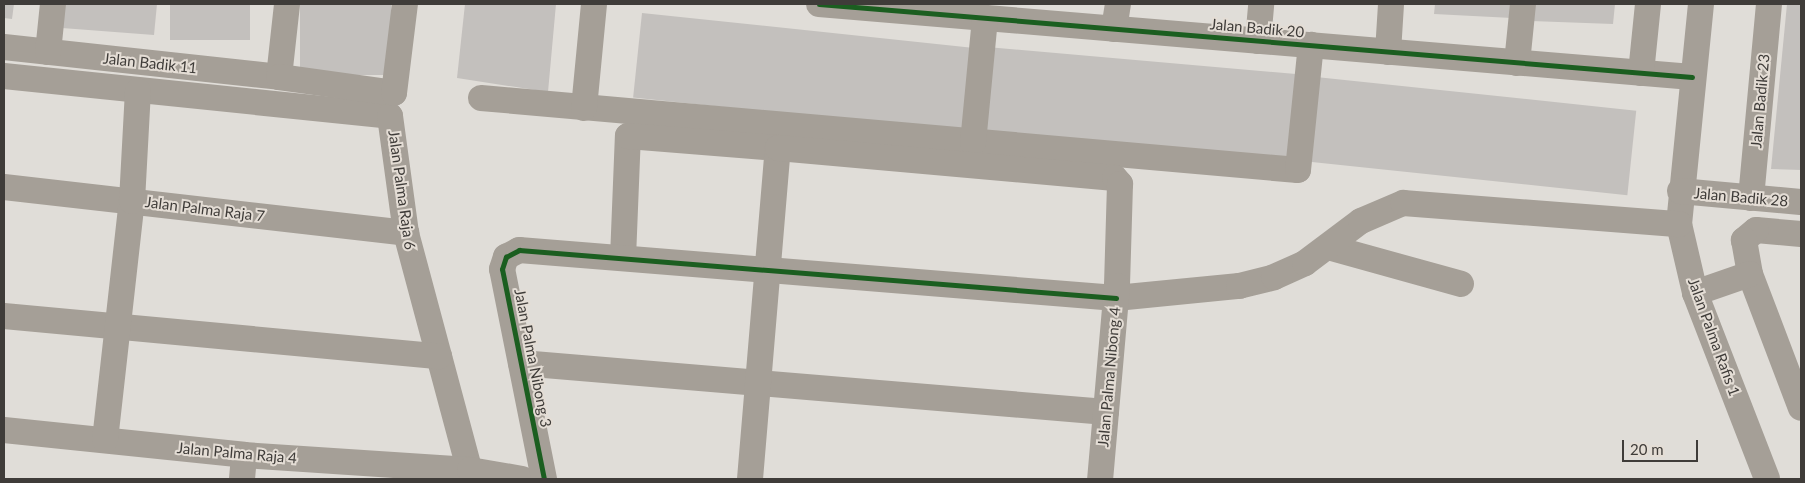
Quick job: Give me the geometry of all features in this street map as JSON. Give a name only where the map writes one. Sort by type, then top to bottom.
[{"type":"street","points":[[48,52],[53,4]]},
{"type":"street","points":[[280,69],[287,4]]},
{"type":"street","name":"Jalan Badik 11","points":[[4,47],[280,69],[394,93],[405,4]]},
{"type":"street","points":[[584,108],[594,4]]},
{"type":"street","name":"Jalan Badik 20","points":[[819,4],[985,18],[1116,16],[1258,41],[1692,77]]},
{"type":"street","points":[[1258,41],[1261,4]]},
{"type":"street","points":[[1388,52],[1391,4]]},
{"type":"street","points":[[1516,62],[1523,4]]},
{"type":"street","points":[[1641,73],[1648,4]]},
{"type":"street","name":"Jalan Palma Rafis 1","points":[[1701,4],[1680,191],[1679,224],[1695,293],[1767,479]]},
{"type":"street","name":"Jalan Badik 23","points":[[1751,198],[1770,4]]},
{"type":"street","points":[[973,143],[985,18]]},
{"type":"street","points":[[481,98],[973,143],[1298,170],[1311,45]]},
{"type":"street","points":[[4,76],[138,91],[132,201],[105,440]]},
{"type":"street","name":"Jalan Palma Raja 6","points":[[138,91],[390,116],[406,233],[471,475]]},
{"type":"street","points":[[750,479],[768,270],[778,148],[628,136],[623,258],[768,270],[1116,298],[1248,284],[1305,263],[1361,221],[1403,203],[1679,224]]},
{"type":"street","name":"Jalan Palma Nibong 4","points":[[778,148],[1106,176],[1120,184],[1116,298],[1100,479]]},
{"type":"street","name":"Jalan Palma Raja 7","points":[[4,187],[406,233]]},
{"type":"street","name":"Jalan Badik 28","points":[[1680,191],[1801,202]]},
{"type":"street","points":[[1801,234],[1765,230],[1748,234],[1744,240],[1750,274],[1801,408]]},
{"type":"street","points":[[1328,247],[1461,284]]},
{"type":"street","name":"Jalan Palma Nibong 3","points":[[544,479],[502,269],[506,257],[519,250],[623,258]]},
{"type":"street","points":[[1695,293],[1750,274]]},
{"type":"street","points":[[4,316],[439,356]]},
{"type":"street","points":[[521,363],[1106,412]]},
{"type":"street","name":"Jalan Palma Raja 4","points":[[4,430],[105,440],[243,467],[471,475],[522,479]]},
{"type":"building","points":[[4,4],[14,4],[12,19],[4,18]]},
{"type":"building","points":[[65,4],[157,4],[154,35],[62,28]]},
{"type":"building","points":[[170,4],[250,4],[250,40],[170,40]]},
{"type":"building","points":[[300,4],[391,4],[391,75],[300,75]]},
{"type":"building","points":[[465,4],[556,4],[548,92],[457,78]]},
{"type":"building","points":[[1435,4],[1513,4],[1512,18],[1434,14]]},
{"type":"building","points":[[1533,4],[1615,4],[1613,24],[1531,21]]},
{"type":"building","points":[[1787,4],[1801,4],[1801,170],[1771,169]]},
{"type":"building","points":[[642,13],[974,48],[965,132],[633,98]]},
{"type":"building","points":[[987,47],[1299,74],[1291,158],[980,131]]},
{"type":"building","points":[[1316,77],[1636,111],[1627,195],[1307,162]]},
{"type":"cycle path","points":[[819,4],[1692,77]]},
{"type":"cycle path","points":[[544,479],[502,269],[506,257],[519,250],[1116,298]]}]
